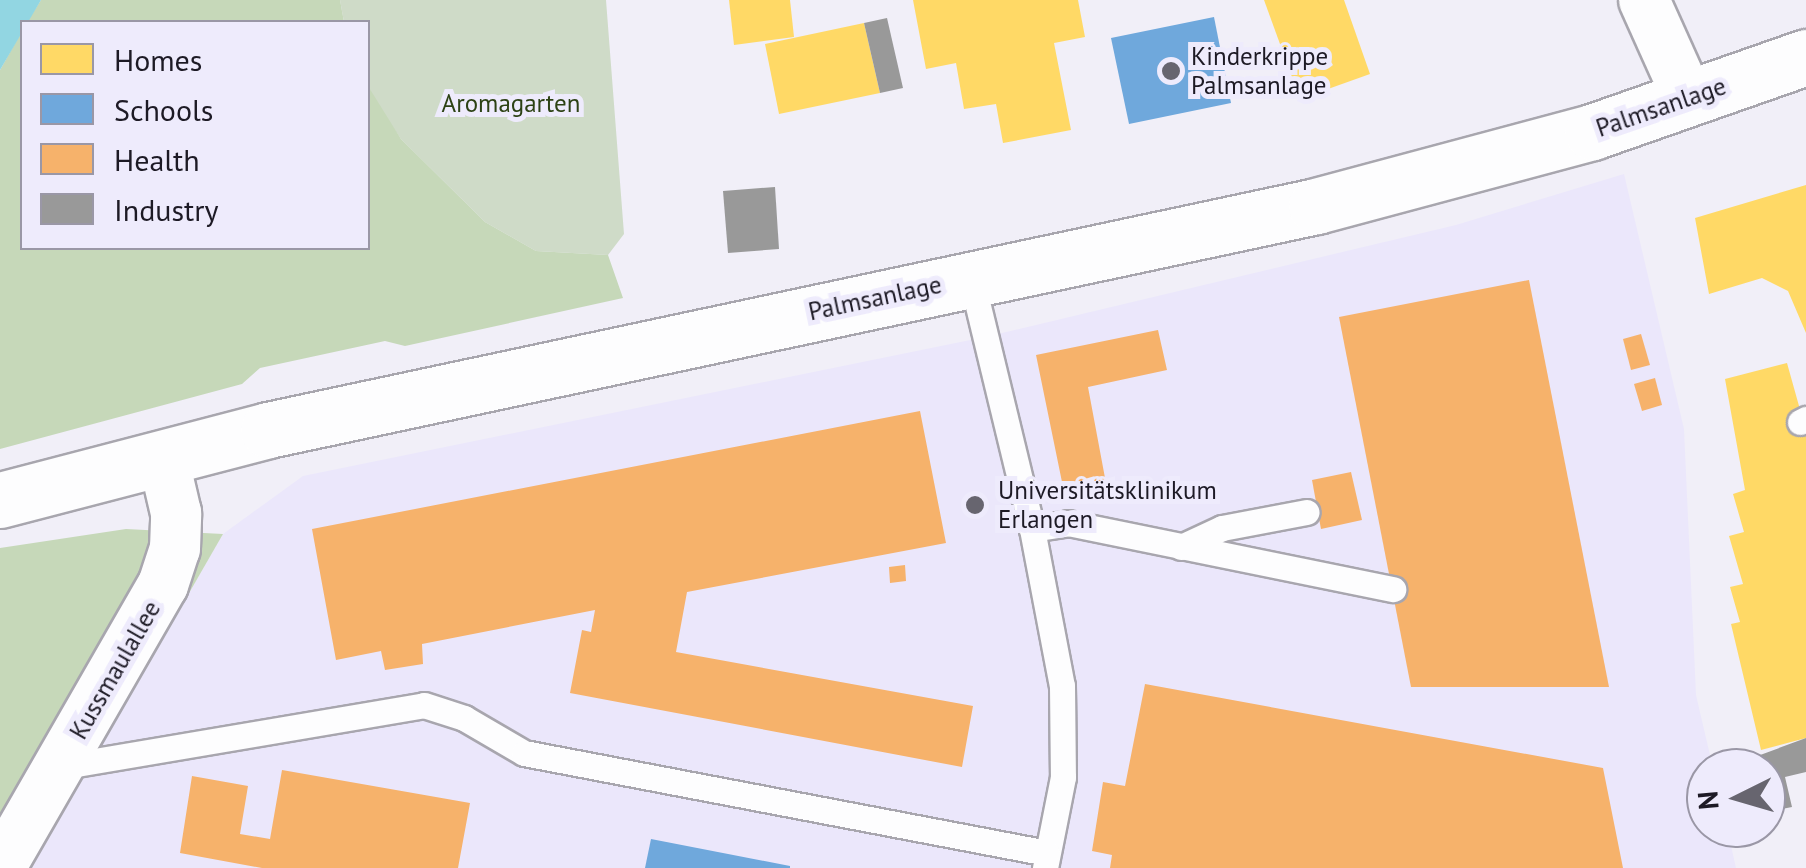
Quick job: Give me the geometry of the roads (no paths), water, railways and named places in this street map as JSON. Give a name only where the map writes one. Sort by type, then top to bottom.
[{"type":"street","points":[[1644,0],[1688,98]]},
{"type":"street","name":"Palmsanlage","points":[[0,500],[163,457],[971,278],[1316,206],[1592,132],[1806,58]]},
{"type":"street","name":"Kussmaulallee","points":[[0,868],[169,567],[176,512],[163,457]]},
{"type":"lane","points":[[60,767],[424,706],[464,718],[524,753],[1046,860],[1065,736],[1032,529],[971,278]]},
{"type":"lane","points":[[1182,547],[1222,528],[1306,512]]},
{"type":"lane","points":[[1032,529],[1068,523],[1392,590]]},
{"type":"water","points":[[0,0],[41,0],[29,20],[20,20],[20,36],[0,70]]},
{"type":"place","name":"Kinderkrippe Palmsanlage","points":[[1171,71]]},
{"type":"place","name":"Universitätsklinikum Erlangen","points":[[975,505]]},
{"type":"park label","name":"Aromagarten","points":[[511,103]]}]
